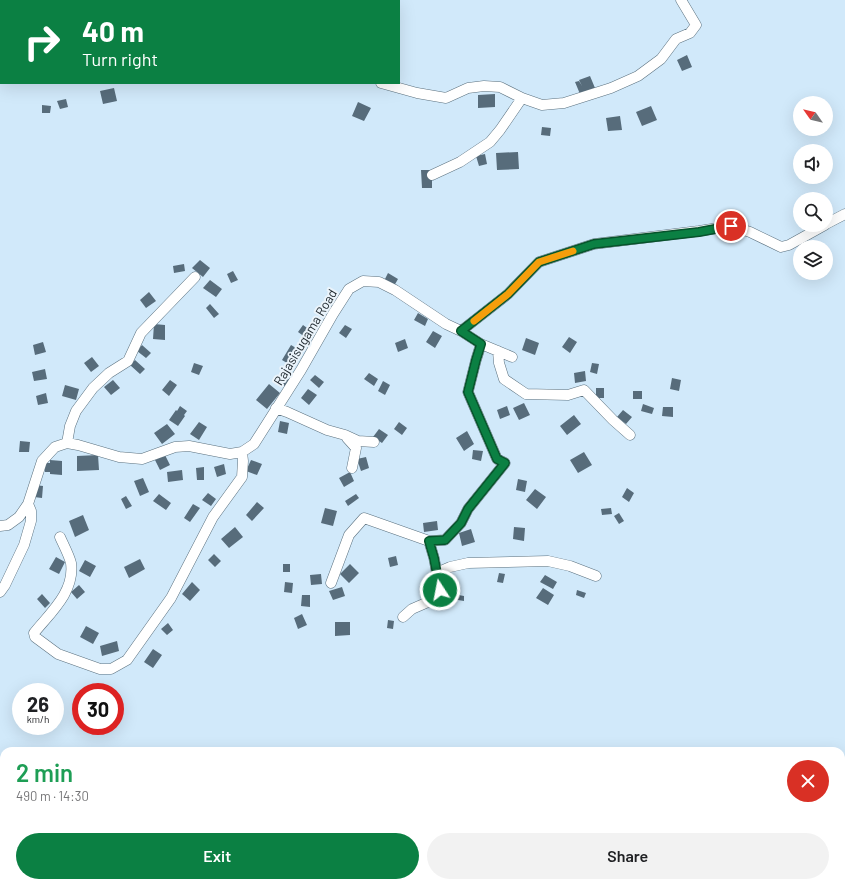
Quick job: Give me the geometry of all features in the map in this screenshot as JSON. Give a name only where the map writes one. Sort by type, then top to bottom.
[{"type":"street","points":[[385,84],[417,93],[446,98],[468,88],[484,86],[500,87],[522,98],[542,105],[564,103],[611,88],[638,76],[661,60],[676,39],[690,33],[696,25],[681,0]]},
{"type":"street","points":[[432,175],[460,162],[490,142],[522,98]]},
{"type":"street","points":[[500,130],[500,141]]},
{"type":"street","points":[[833,221],[845,214]]},
{"type":"street","points":[[461,331],[508,294],[539,262],[594,244],[699,232],[731,226],[750,232],[781,247],[789,246],[813,232]]},
{"type":"street","points":[[66,443],[70,426],[76,411],[93,388],[109,373],[128,361],[141,333],[196,277]]},
{"type":"street","name":"Rajasisugama Road","points":[[242,452],[254,444],[301,370],[349,289],[364,281],[379,282],[395,290],[446,324],[461,331],[481,344],[512,357]]},
{"type":"street","points":[[331,583],[349,535],[364,518],[429,541],[445,540],[461,523],[468,509],[505,463],[497,459],[468,392],[481,344]]},
{"type":"street","points":[[498,351],[499,363],[504,379],[526,394],[568,395],[584,390],[630,435]]},
{"type":"street","points":[[276,408],[327,430],[345,435],[358,441],[374,442]]},
{"type":"street","points":[[345,435],[356,448],[352,468]]},
{"type":"street","points":[[0,526],[8,525],[19,517],[28,504],[42,461],[55,447],[66,443],[119,457],[142,459],[175,448],[189,446],[230,454],[242,452],[242,477],[213,517],[172,598],[126,660],[111,669],[100,669],[58,654],[35,637],[34,633],[64,595],[71,578],[70,562],[60,537]]},
{"type":"street","points":[[0,592],[5,585],[24,545],[31,521],[31,511],[28,504]]},
{"type":"street","points":[[403,617],[412,609],[435,599],[440,590],[429,541]]},
{"type":"street","points":[[436,573],[450,567],[468,563],[548,561],[570,566],[596,576]]},
{"type":"building","points":[[687,55],[692,67],[682,71],[677,60]]},
{"type":"building","points":[[590,76],[595,88],[580,94],[575,82],[579,81],[582,86],[579,80]]},
{"type":"building","points":[[114,88],[117,101],[103,104],[100,91]]},
{"type":"building","points":[[495,94],[495,107],[478,108],[478,95]]},
{"type":"building","points":[[66,99],[68,107],[60,109],[57,101]]},
{"type":"building","points":[[358,102],[371,108],[364,121],[352,116]]},
{"type":"building","points":[[42,105],[51,106],[50,113],[42,113]]},
{"type":"building","points":[[651,106],[657,120],[642,126],[636,112]]},
{"type":"building","points":[[620,116],[622,130],[608,131],[606,118]]},
{"type":"building","points":[[542,127],[551,128],[550,136],[541,135]]},
{"type":"building","points":[[518,152],[519,169],[497,170],[496,153]]},
{"type":"building","points":[[485,154],[487,164],[479,166],[476,156]]},
{"type":"building","points":[[421,170],[432,170],[432,188],[422,188]]},
{"type":"building","points":[[200,260],[210,268],[203,277],[192,268]]},
{"type":"building","points":[[184,264],[185,271],[174,273],[173,266]]},
{"type":"building","points":[[233,271],[238,280],[231,283],[227,274]]},
{"type":"building","points":[[388,273],[398,279],[394,286],[384,281]]},
{"type":"building","points":[[210,280],[222,289],[216,297],[203,288]]},
{"type":"building","points":[[149,292],[156,301],[146,308],[140,300]]},
{"type":"building","points":[[210,304],[219,314],[214,318],[206,308]]},
{"type":"building","points":[[418,313],[428,319],[425,326],[414,320]]},
{"type":"building","points":[[154,324],[165,325],[165,340],[153,339]]},
{"type":"building","points":[[303,325],[310,330],[305,337],[298,332]]},
{"type":"building","points":[[345,325],[352,329],[346,338],[339,333]]},
{"type":"building","points":[[433,331],[442,336],[435,348],[426,342]]},
{"type":"building","points":[[569,337],[577,342],[570,353],[562,347]]},
{"type":"building","points":[[526,338],[539,343],[535,355],[522,350]]},
{"type":"building","points":[[405,339],[408,348],[398,352],[395,343]]},
{"type":"building","points":[[43,342],[46,352],[35,355],[33,345]]},
{"type":"building","points":[[142,345],[151,353],[146,358],[137,351]]},
{"type":"building","points":[[291,345],[301,351],[292,366],[282,360]]},
{"type":"building","points":[[92,357],[99,366],[91,372],[84,363]]},
{"type":"building","points":[[135,360],[145,369],[140,374],[130,365]]},
{"type":"building","points":[[194,363],[203,366],[199,375],[191,372]]},
{"type":"building","points":[[592,363],[599,364],[597,374],[590,372]]},
{"type":"building","points":[[45,369],[47,379],[34,381],[32,372]]},
{"type":"building","points":[[585,371],[586,381],[575,383],[574,373]]},
{"type":"building","points":[[369,373],[378,379],[374,386],[364,379]]},
{"type":"building","points":[[315,375],[324,382],[319,388],[310,380]]},
{"type":"building","points":[[283,376],[290,380],[286,387],[279,382]]},
{"type":"building","points":[[672,378],[681,380],[679,391],[670,389]]},
{"type":"building","points":[[113,380],[120,388],[111,395],[104,387]]},
{"type":"building","points":[[170,380],[177,385],[169,396],[162,390]]},
{"type":"building","points":[[383,381],[390,385],[385,395],[378,391]]},
{"type":"building","points":[[269,384],[280,393],[267,409],[256,400]]},
{"type":"building","points":[[65,385],[79,389],[76,400],[62,396]]},
{"type":"building","points":[[596,388],[604,388],[604,398],[596,398]]},
{"type":"building","points":[[308,389],[317,395],[309,405],[301,398]]},
{"type":"building","points":[[633,391],[642,391],[642,399],[633,399]]},
{"type":"building","points":[[46,393],[48,403],[38,405],[36,396]]},
{"type":"building","points":[[524,403],[530,415],[519,420],[513,408]]},
{"type":"building","points":[[643,404],[654,408],[652,414],[641,411]]},
{"type":"building","points":[[180,406],[187,411],[178,426],[169,420]]},
{"type":"building","points":[[507,406],[510,415],[500,419],[497,410]]},
{"type":"building","points":[[663,407],[673,407],[673,417],[662,416]]},
{"type":"building","points":[[623,410],[632,417],[626,424],[617,417]]},
{"type":"building","points":[[574,415],[581,424],[567,435],[560,426]]},
{"type":"building","points":[[280,421],[289,423],[287,434],[278,432]]},
{"type":"building","points":[[199,422],[207,427],[199,440],[190,434]]},
{"type":"building","points":[[399,422],[407,428],[402,435],[394,429]]},
{"type":"building","points":[[167,424],[175,434],[162,444],[154,433]]},
{"type":"building","points":[[379,429],[388,435],[382,443],[373,437]]},
{"type":"building","points":[[467,431],[474,444],[464,451],[456,438]]},
{"type":"building","points":[[20,441],[30,442],[29,452],[19,452]]},
{"type":"building","points":[[473,450],[483,451],[481,461],[472,459]]},
{"type":"building","points":[[584,452],[592,465],[578,473],[570,460]]},
{"type":"building","points":[[98,455],[99,470],[77,471],[77,456]]},
{"type":"building","points":[[165,455],[170,465],[160,470],[155,460]]},
{"type":"building","points":[[366,457],[369,468],[361,471],[357,459]]},
{"type":"building","points":[[50,460],[62,461],[62,475],[45,472],[45,463],[50,463]]},
{"type":"building","points":[[251,460],[262,464],[257,475],[246,471]]},
{"type":"building","points":[[224,464],[226,474],[217,477],[214,467]]},
{"type":"building","points":[[204,467],[204,480],[197,480],[196,468]]},
{"type":"building","points":[[182,470],[183,480],[168,482],[167,472]]},
{"type":"building","points":[[350,472],[354,481],[344,487],[339,478]]},
{"type":"building","points":[[143,478],[149,492],[140,496],[134,481]]},
{"type":"building","points":[[518,479],[527,481],[525,492],[516,490]]},
{"type":"building","points":[[35,485],[43,486],[42,498],[34,497]]},
{"type":"building","points":[[627,488],[634,493],[629,502],[622,497]]},
{"type":"building","points":[[535,489],[546,497],[537,509],[526,500]]},
{"type":"building","points":[[208,493],[216,499],[211,506],[202,500]]},
{"type":"building","points":[[159,494],[171,503],[166,510],[153,501]]},
{"type":"building","points":[[356,494],[359,498],[348,506],[345,501]]},
{"type":"building","points":[[126,496],[132,506],[126,509],[121,499]]},
{"type":"building","points":[[257,502],[264,508],[252,521],[246,515]]},
{"type":"building","points":[[193,504],[200,508],[190,522],[184,518]]},
{"type":"building","points":[[325,508],[337,511],[333,526],[321,523]]},
{"type":"building","points":[[611,508],[612,514],[602,515],[601,509]]},
{"type":"building","points":[[619,513],[624,521],[619,524],[614,516]]},
{"type":"building","points":[[83,515],[89,530],[75,537],[69,521]]},
{"type":"building","points":[[437,521],[438,530],[424,532],[423,523]]},
{"type":"building","points":[[235,527],[243,537],[229,548],[221,539]]},
{"type":"building","points":[[514,527],[525,528],[524,541],[513,539]]},
{"type":"building","points":[[471,529],[475,542],[462,546],[459,533]]},
{"type":"building","points":[[214,554],[221,561],[215,567],[208,560]]},
{"type":"building","points":[[396,556],[398,565],[390,567],[388,558]]},
{"type":"building","points":[[56,557],[65,562],[59,574],[49,569]]},
{"type":"building","points":[[140,559],[145,569],[129,578],[124,567]]},
{"type":"building","points":[[85,560],[96,566],[90,577],[79,571]]},
{"type":"building","points":[[283,564],[290,564],[290,572],[283,572]]},
{"type":"building","points":[[350,564],[359,573],[349,583],[340,574]]},
{"type":"building","points":[[499,573],[505,574],[503,583],[497,582]]},
{"type":"building","points":[[321,574],[322,584],[311,585],[310,575]]},
{"type":"building","points":[[545,575],[557,582],[553,589],[540,582]]},
{"type":"building","points":[[192,582],[200,590],[190,601],[182,594]]},
{"type":"building","points":[[285,582],[293,583],[292,593],[284,592]]},
{"type":"building","points":[[79,585],[85,592],[77,599],[71,592]]},
{"type":"building","points":[[342,587],[345,596],[333,600],[329,591]]},
{"type":"building","points":[[543,588],[554,595],[548,605],[536,598]]},
{"type":"building","points":[[577,590],[586,593],[584,598],[576,595]]},
{"type":"building","points":[[42,594],[50,603],[45,608],[37,599]]},
{"type":"building","points":[[453,594],[464,596],[464,601],[452,599]]},
{"type":"building","points":[[302,595],[310,595],[310,607],[301,606]]},
{"type":"building","points":[[302,614],[307,625],[298,629],[294,618]]},
{"type":"building","points":[[388,620],[394,621],[393,629],[387,628]]},
{"type":"building","points":[[335,622],[350,622],[350,635],[335,636]]},
{"type":"building","points":[[168,623],[173,630],[167,635],[161,629]]},
{"type":"building","points":[[86,626],[99,633],[93,644],[80,637]]},
{"type":"building","points":[[117,641],[119,651],[102,656],[100,646]]},
{"type":"building","points":[[153,649],[162,655],[153,668],[144,662]]},
{"type":"slow traffic","points":[[474,321],[508,294],[539,262],[573,251]]},
{"type":"route","points":[[440,590],[429,541],[445,540],[461,523],[468,509],[505,463],[497,459],[468,392],[481,344],[461,331],[508,294],[539,262],[594,244],[699,232],[731,226]]}]
